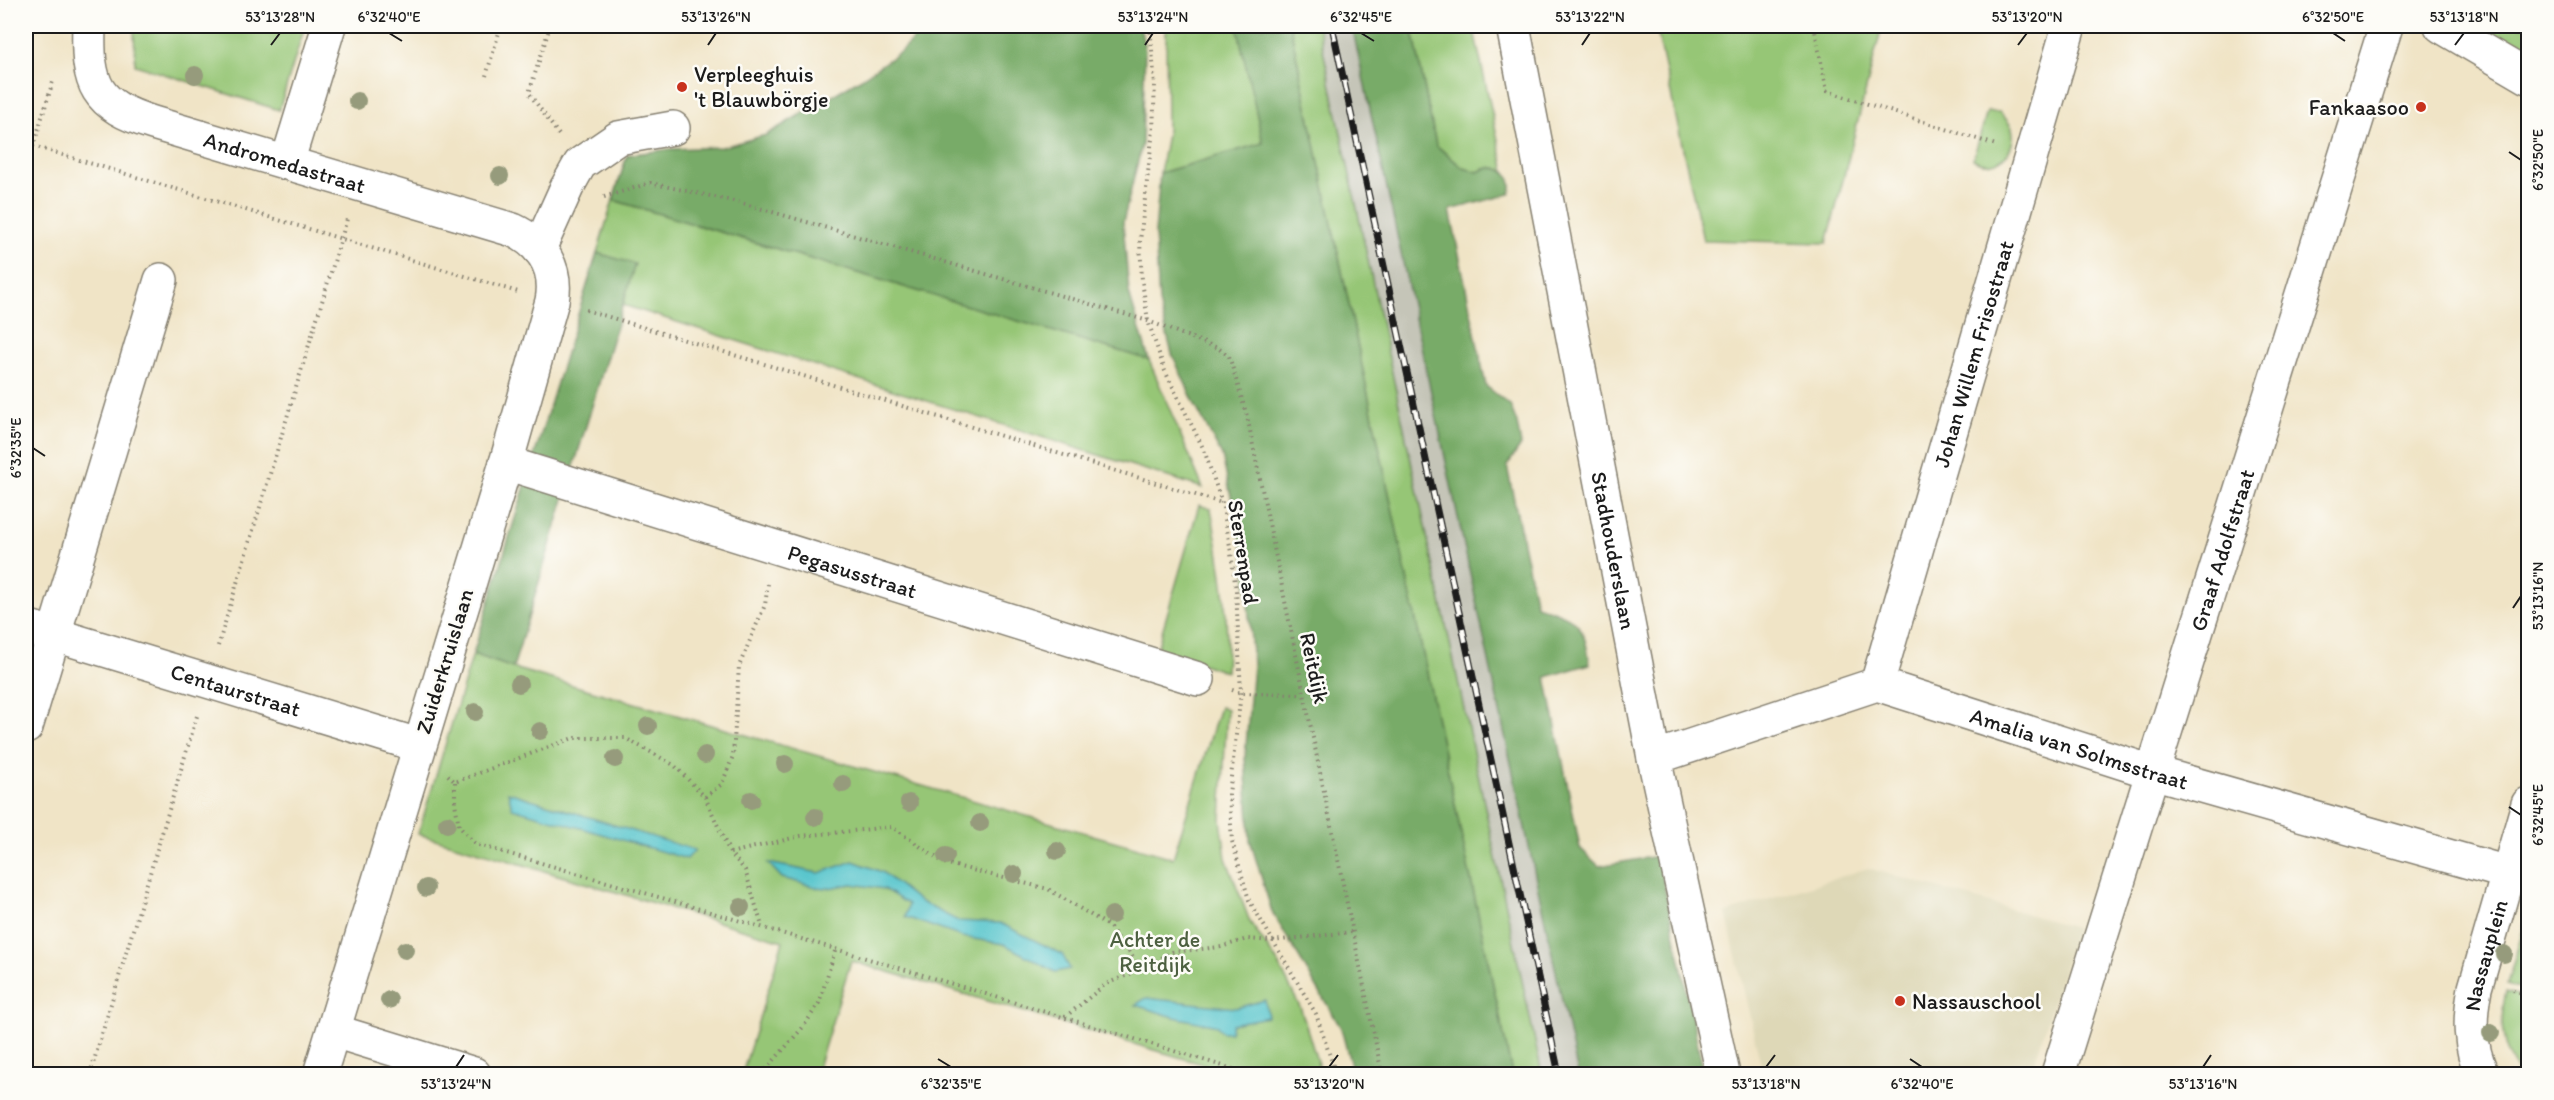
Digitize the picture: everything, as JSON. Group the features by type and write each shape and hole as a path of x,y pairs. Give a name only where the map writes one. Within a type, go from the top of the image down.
{"street":[{"name":"Andromedastraat","path":"89,26 93,80 105,101 126,114 503,227 522,235 539,249"},
{"path":"287,163 331,26"},
{"name":"Stadhouderslaan","path":"1513,26 1654,758 1723,1074"},
{"name":"Johan Willem Frisostraat","path":"1877,684 2069,26"},
{"name":"Graaf Adolfstraat","path":"2058,1074 2386,26"},
{"path":"2441,26 2529,77"},
{"path":"539,249 580,164 618,138 673,128"},
{"name":"Zuiderkruislaan","path":"320,1074 418,745 506,463 537,297 553,276 548,261 539,249"},
{"path":"26,727 39,631 161,280"},
{"name":"Pegasusstraat","path":"506,463 1198,679"},
{"name":"Centaurstraat","path":"39,631 418,745"},
{"path":"1654,758 1877,684"},
{"name":"Amalia van Solmsstraat","path":"1877,684 2152,772 2508,873"},
{"name":"Nassauplein","path":"2482,1074 2476,1062 2471,1038 2470,1012 2529,804"},
{"path":"334,1031 474,1074"}],"path":[{"path":"486,76 501,26"},
{"path":"550,26 529,93 580,164"},
{"name":"Sterrenpad","path":"1150,26 1155,85 1153,130 1140,241 1142,281 1148,321 1165,371 1204,450 1222,503 1236,590 1241,693 1229,794 1232,842 1249,900 1316,1014 1336,1074"},
{"path":"1814,26 1827,91 2031,156"},
{"path":"26,170 53,81"},
{"path":"33,146 1222,503"},
{"name":"Reitdijk","path":"558,208 584,204 650,183 738,202 1148,321 1218,348 1229,356 1247,416 1382,1074"},
{"path":"216,655 341,239"},
{"path":"705,797 722,784 733,756 739,666 765,605 773,548"},
{"path":"1241,693 1303,694"},
{"path":"90,1074 198,712"},
{"path":"455,782 573,738 625,738 674,765 705,797 730,853 745,870 762,926"},
{"path":"418,745 455,782 454,803 459,826 475,844 762,926 836,951 1249,1074"},
{"path":"730,853 801,836 892,827 944,863 1048,888 1109,926 1142,969"},
{"path":"1064,1018 1106,984 1142,969 1172,952 1221,947 1247,939 1272,941 1352,932"},
{"path":"762,1074 804,1026 819,1003 836,951"}],"shaded area":[{"path":"1318,26 1352,26 1578,1074 1542,1074"},
{"name":"Nassauschool","path":"1868,868 2076,928 2031,1074 1763,1074 1726,913"}],"green space":[{"path":"134,26 305,26 279,110 135,65"},
{"path":"927,26 1140,26 1145,50 1142,145 1123,222 1129,293 1149,360 613,200 627,155 671,149 722,147 766,135 860,79 900,52"},
{"path":"1166,26 1239,26 1263,143 1160,173 1167,134"},
{"path":"1237,26 1290,26 1512,1074 1353,1074 1341,1028 1272,912 1250,840 1245,757 1253,665 1244,555 1222,456 1172,354 1159,303 1155,233 1160,173 1263,143"},
{"path":"1290,26 1318,26 1542,1074 1512,1074"},
{"path":"1352,26 1412,26 1436,145 1463,168 1478,172 1491,168 1497,169 1503,171 1510,180 1510,194 1450,210 1486,386 1510,405 1517,423 1521,445 1507,466 1536,605 1570,619 1581,630 1585,638 1590,664 1546,677 1580,848 1599,866 1658,856 1704,1074 1578,1074"},
{"path":"1412,26 1473,26 1505,172 1495,168 1478,172 1463,168 1436,145"},
{"path":"1656,26 1882,26 1827,243 1703,240"},
{"path":"2461,26 2528,26 2528,66"},
{"path":"1987,112 2000,112 2011,126 2013,137 2012,145 2003,158 1989,163 1973,159"},
{"path":"613,200 1149,360 1203,488 623,305 634,264 597,253"},
{"path":"597,253 635,264 513,668 473,654"},
{"path":"1199,505 1211,509 1218,550 1226,610 1226,672 1157,649"},
{"name":"Achter de Reitdijk","path":"473,654 513,668 1173,858 1220,707 1227,709 1221,820 1226,858 1250,922 1278,963 1301,1009 1321,1074 1236,1074 851,961 816,1074 742,1074 783,941 418,834"},
{"path":"2528,913 2528,1074 2519,1074 2508,1054 2502,1024 2506,992 2525,997 2526,990 2507,984"}],"water":[{"path":"508,792 695,850 687,859 512,808"},
{"path":"853,861 882,872 919,901 958,921 1000,923 1062,954 1070,969 1055,972 1004,944 962,937 905,917 908,904 884,889 852,884 823,889 782,878 768,863 819,873"},
{"path":"1146,998 1236,1008 1265,1000 1268,1017 1232,1024 1230,1032 1222,1032 1217,1026 1174,1017 1135,1005"}],"railway":[{"path":"1332,26 1559,1074"}],"place":[{"name":"Verpleeghuis 't Blauwbörgje","path":"682,87"},
{"name":"Fankaasoo","path":"2421,107"},
{"name":"Nassauschool","path":"1900,1001"}]}
